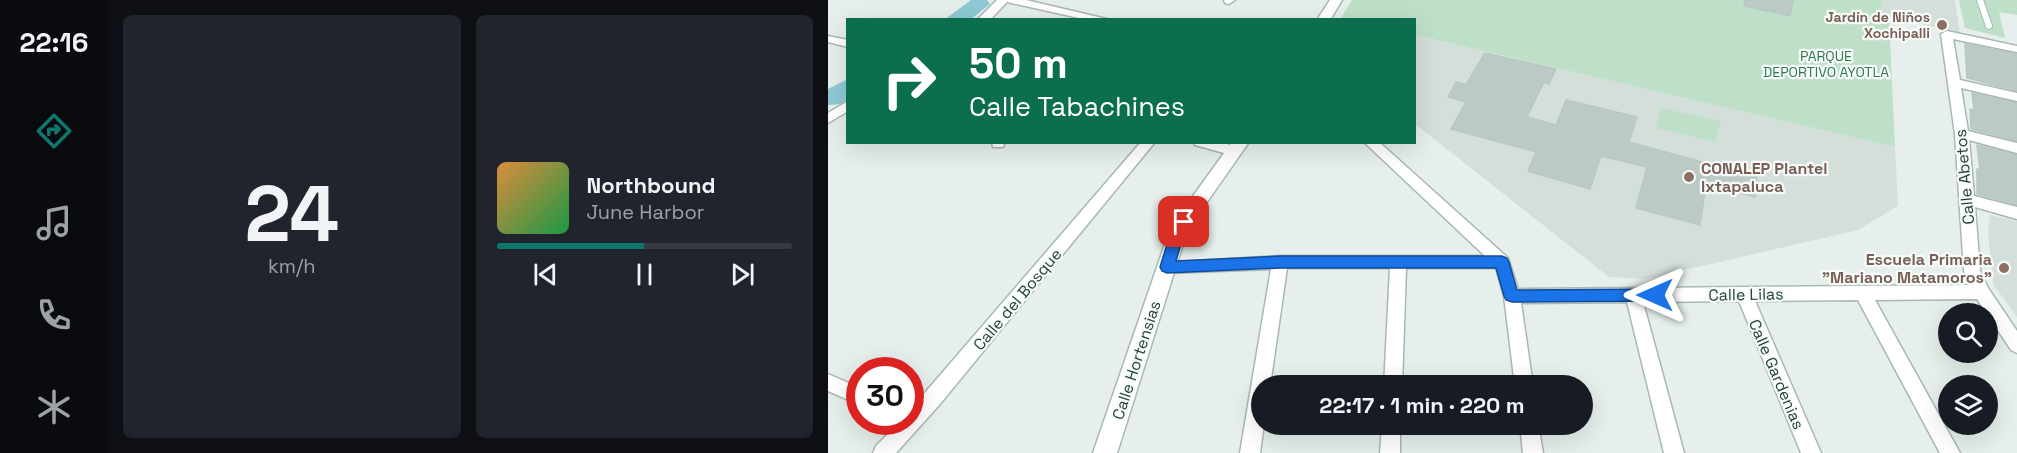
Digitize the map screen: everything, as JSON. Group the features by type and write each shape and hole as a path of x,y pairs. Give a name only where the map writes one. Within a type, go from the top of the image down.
{"street":[{"path":"985,18 1003,0"},
{"path":"1011,0 1096,18"},
{"path":"1324,18 1336,0"},
{"name":"Calle Abetos","path":"2017,49 1947,34 1962,134 1972,271 1981,292 2017,345"},
{"path":"828,39 846,44"},
{"path":"1954,82 2017,97"},
{"path":"1962,134 2017,148"},
{"name":"Calle del Bosque","path":"924,406 1147,144"},
{"path":"1215,144 1238,147"},
{"path":"1372,144 1502,262 1512,296 1523,375"},
{"name":"Calle Hortensias","path":"1106,453 1175,241 1184,222 1238,147"},
{"path":"1966,199 2017,213"},
{"path":"1167,267 1280,262 1502,262"},
{"path":"1250,453 1280,262"},
{"path":"1393,375 1398,262"},
{"name":"Calle Lilas","path":"1512,296 1981,292"},
{"path":"1863,293 1950,453"},
{"name":"Calle Gardenias","path":"1744,294 1811,453"},
{"path":"1633,295 1674,453"},
{"path":"828,382 846,390"},
{"name":"Calle del Bosque","path":"884,453 899,435"},
{"path":"1390,453 1391,435"},
{"path":"1531,435 1533,453"}],"lane":[{"path":"1980,0 1989,26"}],"shaded area":[{"name":"Jardín de Niños Xochipalli","path":"1882,0 1955,0 1960,34 1881,13"},
{"name":"CONALEP Plantel Ixtapaluca","path":"1416,35 1895,147 1898,206 1858,230 1646,279 1609,277 1416,125"},
{"name":"Escuela Primaria \"Mariano Matamoros\"","path":"1990,215 2017,221 2017,317 1993,284 1988,233"}],"green space":[{"name":"PARQUE DEPORTIVO AYOTLA","path":"1352,0 1882,0 1881,13 1889,17 1895,147 1416,35 1416,18 1341,18"},
{"path":"1959,0 2017,0 2017,15 1999,12 2005,38 1965,28"},
{"path":"1661,108 1721,121 1715,142 1656,128"}],"building":[{"path":"1745,0 1793,0 1790,16 1744,6"},
{"path":"1965,44 2017,54 2017,91 1967,78"},
{"path":"1485,53 1556,69 1549,84 1544,82 1527,117 1556,125 1566,100 1637,117 1629,142 1757,177 1755,197 1706,184 1700,225 1636,208 1647,167 1601,156 1590,189 1528,171 1536,152 1451,129 1466,102 1448,97 1456,82 1466,85"},
{"path":"1972,93 2017,103 2017,141 1971,129 1970,109 1974,110"},
{"path":"1977,145 2017,155 2017,205 1977,194 1977,169 1980,170"}],"waterway":[{"path":"958,18 979,4"},
{"path":"831,98 846,88"}],"place":[{"name":"Jardín de Niños Xochipalli","path":"1942,25"},
{"name":"CONALEP Plantel Ixtapaluca","path":"1689,177"},
{"name":"Escuela Primaria \"Mariano Matamoros\"","path":"2004,268"}],"route":[{"path":"1184,222 1167,267 1280,262 1502,262 1512,296 1655,295"}]}
